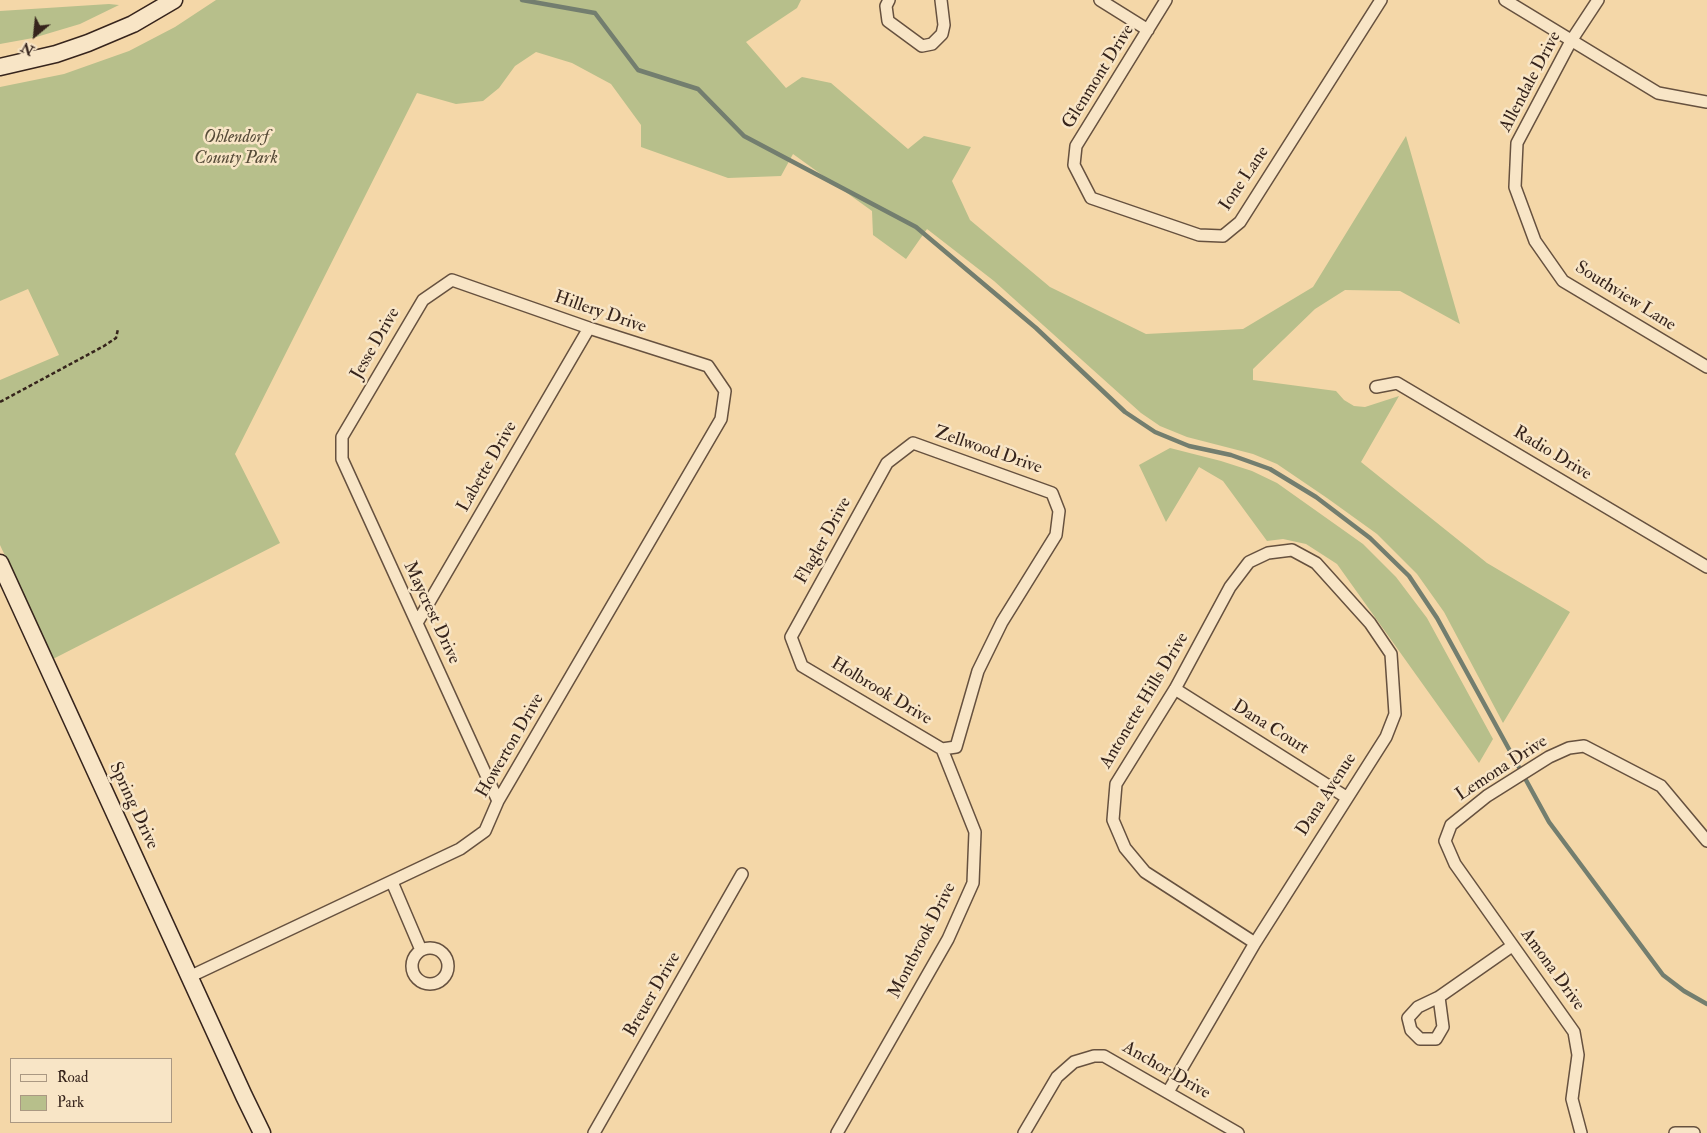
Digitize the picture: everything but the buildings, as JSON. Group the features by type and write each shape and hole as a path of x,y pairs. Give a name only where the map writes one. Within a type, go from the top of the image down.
{"street":[{"path":"0,67 56,54 114,32 174,0"},
{"path":"889,0 886,6 888,21 922,46 932,44 942,34 944,25 941,0"},
{"path":"1100,0 1148,30"},
{"name":"Glenmont Drive","path":"1076,146 1166,0"},
{"name":"Ione Lane","path":"1076,146 1074,165 1091,198 1199,235 1223,236 1240,222 1381,0"},
{"path":"1505,0 1571,42 1658,93 1707,102"},
{"name":"Allendale Drive","path":"1515,187 1517,143 1571,42 1598,0"},
{"name":"Southview Lane","path":"1515,187 1535,241 1562,281 1707,367"},
{"name":"Hillery Drive","path":"452,280 589,328 708,366 725,391"},
{"name":"Jesse Drive","path":"342,437 423,300 452,280"},
{"name":"Labette Drive","path":"417,623 589,328"},
{"name":"Radio Drive","path":"1376,387 1398,383 1707,566"},
{"name":"Howerton Drive","path":"189,977 460,849 485,831 498,801 721,419 725,391"},
{"name":"Maycrest Drive","path":"342,437 342,459 498,801"},
{"name":"Zellwood Drive","path":"913,443 1052,492 1059,512 1056,535 1002,622 978,671 956,747 942,749"},
{"name":"Flagler Drive","path":"802,666 791,637 887,463 913,443"},
{"name":"Dana Avenue","path":"1168,1092 1254,943 1386,737 1395,714 1391,654 1370,623 1316,562 1292,550 1268,553"},
{"name":"Antonette Hills Drive","path":"1254,943 1146,872 1125,848 1113,820 1116,784 1176,689 1230,587 1248,562 1268,553"},
{"name":"Spring Drive","path":"0,563 262,1133"},
{"name":"Holbrook Drive","path":"802,666 942,749"},
{"name":"Dana Court","path":"1176,689 1346,797"},
{"name":"Lemona Drive","path":"1445,841 1451,825 1487,796 1549,757 1569,748 1584,746 1661,786 1707,841"},
{"name":"Montbrook Drive","path":"837,1133 948,939 973,883 975,832 942,749"},
{"name":"Amona Drive","path":"1445,841 1455,864 1574,1032 1578,1055 1572,1099 1581,1133"},
{"name":"Breuer Drive","path":"594,1133 742,874"},
{"path":"392,882 421,950"},
{"path":"1439,997 1512,946"},
{"name":"Anchor Drive","path":"1024,1133 1057,1078 1074,1062 1094,1056 1104,1056 1238,1133"},
{"path":"1675,1133 1694,1133"}],"path":[{"path":"0,402 104,346 116,338 118,330"}],"green space":[{"name":"Ohlendorf County Park","path":"216,0 801,0 797,8 746,42 786,88 802,77 831,83 908,149 924,136 971,147 952,181 970,220 1050,287 1146,334 1243,329 1313,287 1406,136 1460,324 1400,291 1345,290 1315,309 1253,369 1253,380 1336,391 1344,400 1354,406 1365,407 1399,396 1361,462 1487,563 1570,612 1503,723 1444,612 1417,574 1377,534 1327,498 1277,464 1253,454 1187,437 1160,426 1141,413 994,281 927,229 906,259 873,235 872,211 793,154 781,176 728,178 641,147 641,125 611,84 572,63 536,52 515,66 499,88 483,101 456,104 417,93 235,454 280,543 53,659 0,545 0,380 59,355 28,289 0,301 0,87 64,74 129,51 175,27"},
{"path":"109,4 119,5 80,24 33,38 0,44 0,11"},
{"path":"1170,448 1252,471 1277,483 1363,544 1396,577 1427,618 1493,739 1479,763 1337,564 1306,544 1283,539 1267,541 1223,481 1199,467 1166,522 1139,465"}],"waterway":[{"path":"522,0 595,13 638,70 698,89 744,136 916,227 1036,328 1125,412 1155,432 1189,446 1231,455 1270,469 1316,497 1370,538 1409,576 1437,618 1549,822 1663,975 1684,991 1707,1004"}]}
